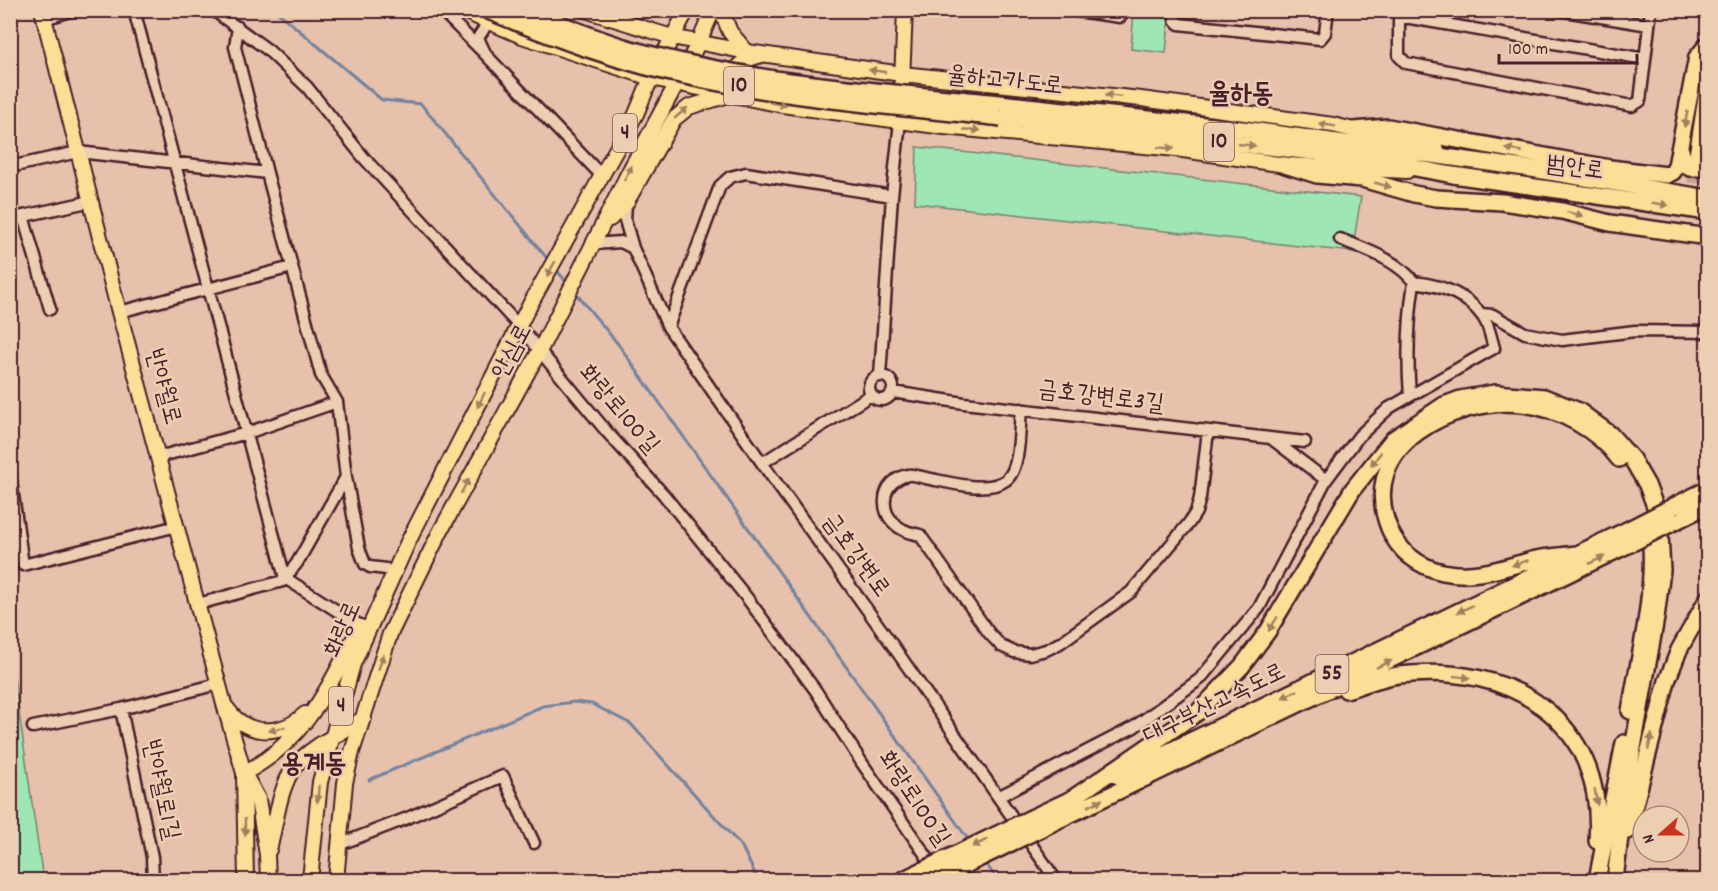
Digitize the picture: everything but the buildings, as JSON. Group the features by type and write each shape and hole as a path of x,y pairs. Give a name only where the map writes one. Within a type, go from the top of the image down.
{"highway":[{"name":"율하고가도로","path":"527,10 633,50 750,76 1350,156 1436,172"},
{"name":"율하고가도로","path":"488,17 602,55 693,78 830,100 1000,110 1251,130 1486,162"},
{"path":"1354,130 1388,127 1610,168 1667,175 1673,172 1676,166 1697,57 1707,45"},
{"path":"1680,147 1684,161 1690,168 1702,162 1707,85"},
{"name":"범안로","path":"1486,162 1707,198"},
{"path":"1285,165 1317,175 1362,179 1425,196 1502,202 1562,211 1610,223 1707,237"},
{"name":"범안로","path":"1436,172 1707,212"},
{"path":"1690,235 1692,217"},
{"path":"1073,798 1198,712 1242,666 1268,631 1353,489 1393,439 1444,405 1460,399 1495,393 1544,397 1579,411 1610,434 1632,459 1647,485 1659,517 1662,570 1655,628 1625,793 1615,880"},
{"path":"1577,554 1534,559 1477,574 1444,573 1420,564 1399,545 1387,522 1383,492 1385,475 1403,444 1441,418 1479,406 1524,405 1547,410 1569,419 1590,432 1617,455 1636,483 1649,524 1651,573 1629,718 1596,880"},
{"name":"대구부산고속도로","path":"902,880 1037,823 1401,656 1675,513 1707,489"},
{"name":"대구부산고속도로","path":"1675,513 1707,505"},
{"name":"대구부산고속도로","path":"935,880 1037,823 1073,798 1577,554 1632,535"},
{"path":"1615,880 1667,681 1679,650 1707,598"},
{"path":"1226,738 1345,690 1398,675 1466,676 1508,686 1544,707 1563,725 1590,771 1598,811 1596,880"}],"main road":[{"path":"461,10 488,17 522,36 651,78 782,105 956,129 1176,149 1285,165 1436,172"},
{"path":"585,10 672,37 696,48 767,54 902,74 1140,99 1333,125 1486,162"},
{"name":"안심로","path":"408,542 527,310 636,114 651,78 687,10"},
{"name":"안심로","path":"364,718 390,634 402,608 440,532 540,350 630,170 696,48 713,10"},
{"path":"721,10 729,32 747,52"},
{"path":"900,121 905,10"},
{"name":"반야월로","path":"43,15 119,312 218,684 244,773"},
{"path":"591,58 608,51 611,47 612,20"},
{"path":"729,95 730,76 739,64 746,59 767,54"},
{"path":"600,229 626,203 674,118 689,107 729,95"},
{"path":"244,773 281,750 310,718 361,626 386,569 408,542"},
{"name":"화랑로","path":"310,880 320,782 353,664 408,542"},
{"path":"224,705 248,727 267,731 282,729 296,723 323,695"},
{"path":"267,855 284,787 295,765 364,718"},
{"path":"336,880 345,783 352,752 364,718"},
{"path":"244,773 258,799 267,855 268,880"},
{"path":"244,773 246,880"}],"street":[{"path":"43,15 74,10"},
{"path":"134,10 285,578 361,626"},
{"name":"화랑로100길","path":"213,10 275,56 307,87 364,158 519,326 607,432 664,495 747,598 816,690 862,763 943,880"},
{"path":"441,10 602,176"},
{"path":"1069,10 1120,17 1125,10"},
{"path":"1176,10 1175,20 1179,24 1320,39 1325,33 1328,10"},
{"path":"1559,10 1649,25"},
{"path":"1645,59 1399,13 1399,56 1406,63 1632,106 1640,100 1651,10"},
{"path":"486,55 478,38 488,17"},
{"path":"238,27 235,47 292,267 321,375 337,402 346,477 359,548 365,564 386,569"},
{"path":"880,376 892,196 900,121"},
{"path":"10,167 78,152 267,172"},
{"path":"668,327 720,186 730,177 746,173 892,196"},
{"path":"10,219 92,201"},
{"name":"금호강변로","path":"626,203 625,220 633,248 668,327 1056,880"},
{"path":"23,216 50,309"},
{"path":"999,797 1134,727 1200,679 1259,608 1326,480 1359,436 1389,408 1494,348 1484,318 1459,295 1433,284 1414,282 1390,261 1340,239"},
{"path":"594,244 621,242 633,248"},
{"path":"119,312 292,267"},
{"path":"1410,396 1407,359 1414,282"},
{"path":"1481,314 1493,315 1526,333 1562,340 1635,331 1707,332"},
{"path":"871,395 881,401 888,399 893,392 891,381 880,376"},
{"path":"871,395 870,383 880,376"},
{"name":"금호강변로3길","path":"893,392 1305,442"},
{"path":"762,463 871,395"},
{"path":"158,457 247,433 337,402"},
{"path":"1021,409 1016,463 1013,473 1006,480 993,486 968,485 909,475 889,486 885,496 885,507 889,517 896,525 920,535 989,633 1001,646 1014,652 1030,654 1060,643 1131,592 1189,523 1196,512 1200,498 1208,431"},
{"path":"1272,439 1326,480"},
{"path":"10,474 23,565 177,526"},
{"path":"198,604 283,581 297,563 346,477"},
{"path":"33,727 121,710 218,684"},
{"name":"반야월로1길","path":"121,710 152,857 153,880"},
{"path":"338,845 405,819 503,776 534,843"}],"green space":[{"path":"1134,11 1170,11 1166,53 1131,49"},
{"path":"917,147 1361,197 1352,252 915,203"},
{"path":"10,649 43,880 15,880 10,848"}],"waterway":[{"path":"275,10 382,100 421,104 550,262"},
{"path":"554,267 569,285"},
{"path":"573,290 618,344 970,842"},
{"path":"369,780 543,706 574,702 592,704 631,724 742,847 758,880"},
{"path":"985,862 997,880"}],"tunnel":[{"path":"1693,206 1697,156"}],"district":[{"name":"율하동","path":"1241,95"},
{"name":"용계동","path":"314,765"}]}
